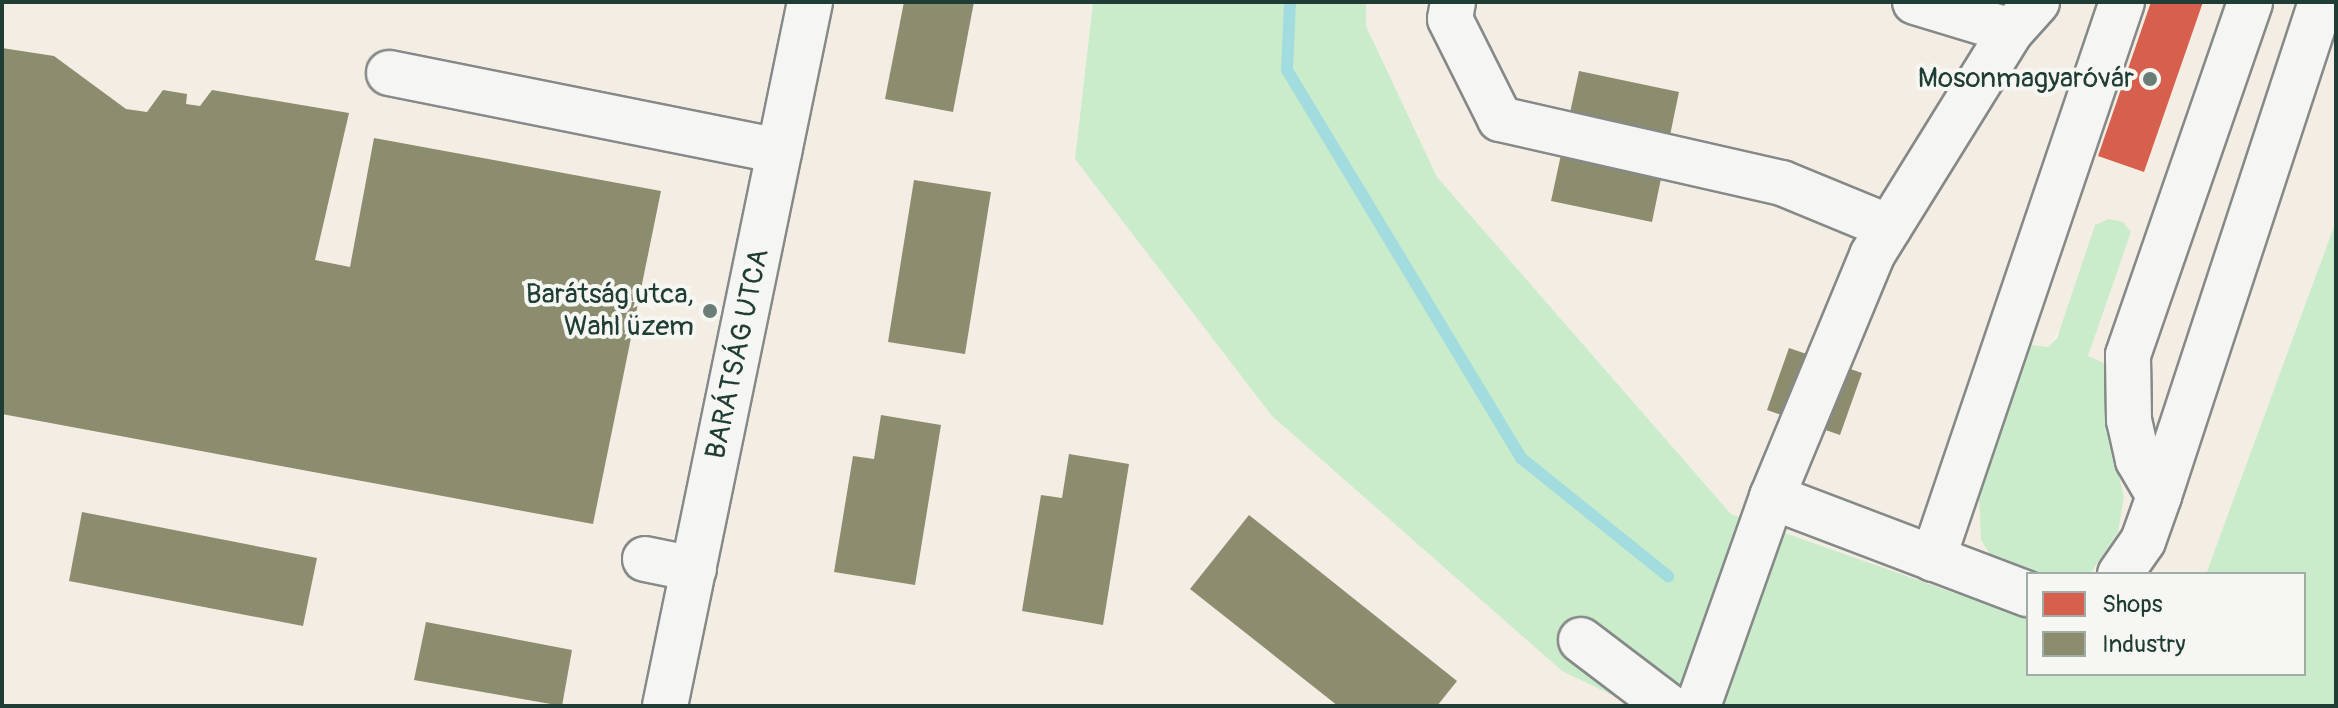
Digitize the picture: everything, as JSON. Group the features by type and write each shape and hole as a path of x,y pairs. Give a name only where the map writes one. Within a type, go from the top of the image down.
{"street":[{"name":"BARÁTSÁG UTCA","path":"665,706 810,2"},
{"path":"1453,2 1450,19 1500,119 1782,183 1889,227"},
{"path":"1698,706 1772,497 1872,255 2024,16 1915,2"},
{"path":"1933,559 2122,2"},
{"path":"2159,496 2138,460 2129,420 2128,355 2250,2"},
{"path":"2121,572 2143,541 2159,496 2321,2"},
{"path":"389,73 779,151"},
{"path":"1772,497 2026,593"},
{"path":"645,559 694,569"},
{"path":"1581,640 1668,706"}],"shaded area":[{"path":"2,2 1093,2 1075,159 1635,706 2,706"},
{"path":"1366,2 2336,2 2336,221 2207,572 2091,572 2118,532 2124,497 2106,420 2106,375 2087,356 2131,232 2048,347 2031,572 2026,572 2026,618 1731,514 1437,177 1366,26"}],"green space":[{"path":"1093,2 1366,2 1366,26 1437,177 1731,514 2026,618 2026,676 2306,676 2306,572 2207,572 2336,221 2336,706 1635,706 1562,671 1272,416 1075,159"},
{"path":"2109,219 2123,222 2131,232 2088,356 2106,364 2106,420 2124,497 2118,532 2091,572 2002,574 1981,540 1979,495 2031,345 2048,347 2057,338 2095,225"}],"building: Shops":[{"name":"Mosonmagyaróvár","path":"2151,2 2203,2 2144,172 2098,156"}],"building: Industry":[{"path":"904,2 974,2 953,112 885,99"},
{"path":"2,48 54,56 126,109 147,112 163,90 187,94 186,104 200,106 212,90 349,113 315,260 350,267 374,138 661,191 593,524 2,414"},
{"path":"1579,71 1679,92 1652,222 1551,201"},
{"path":"914,180 991,192 965,354 888,342"},
{"path":"1789,348 1862,373 1840,435 1767,410"},
{"path":"881,415 941,425 915,585 834,572 853,456 874,459"},
{"path":"1069,454 1129,464 1103,625 1022,611 1041,495 1062,498"},
{"path":"82,512 317,558 303,626 69,581"},
{"path":"1249,515 1457,681 1437,706 1338,706 1190,589"},
{"path":"426,622 572,650 562,706 414,680"}],"waterway":[{"path":"1290,2 1287,70 1521,458 1668,576"}],"place":[{"name":"Mosonmagyaróvár","path":"2150,79"},
{"name":"Barátság utca, Wahl üzem","path":"710,311"}]}
